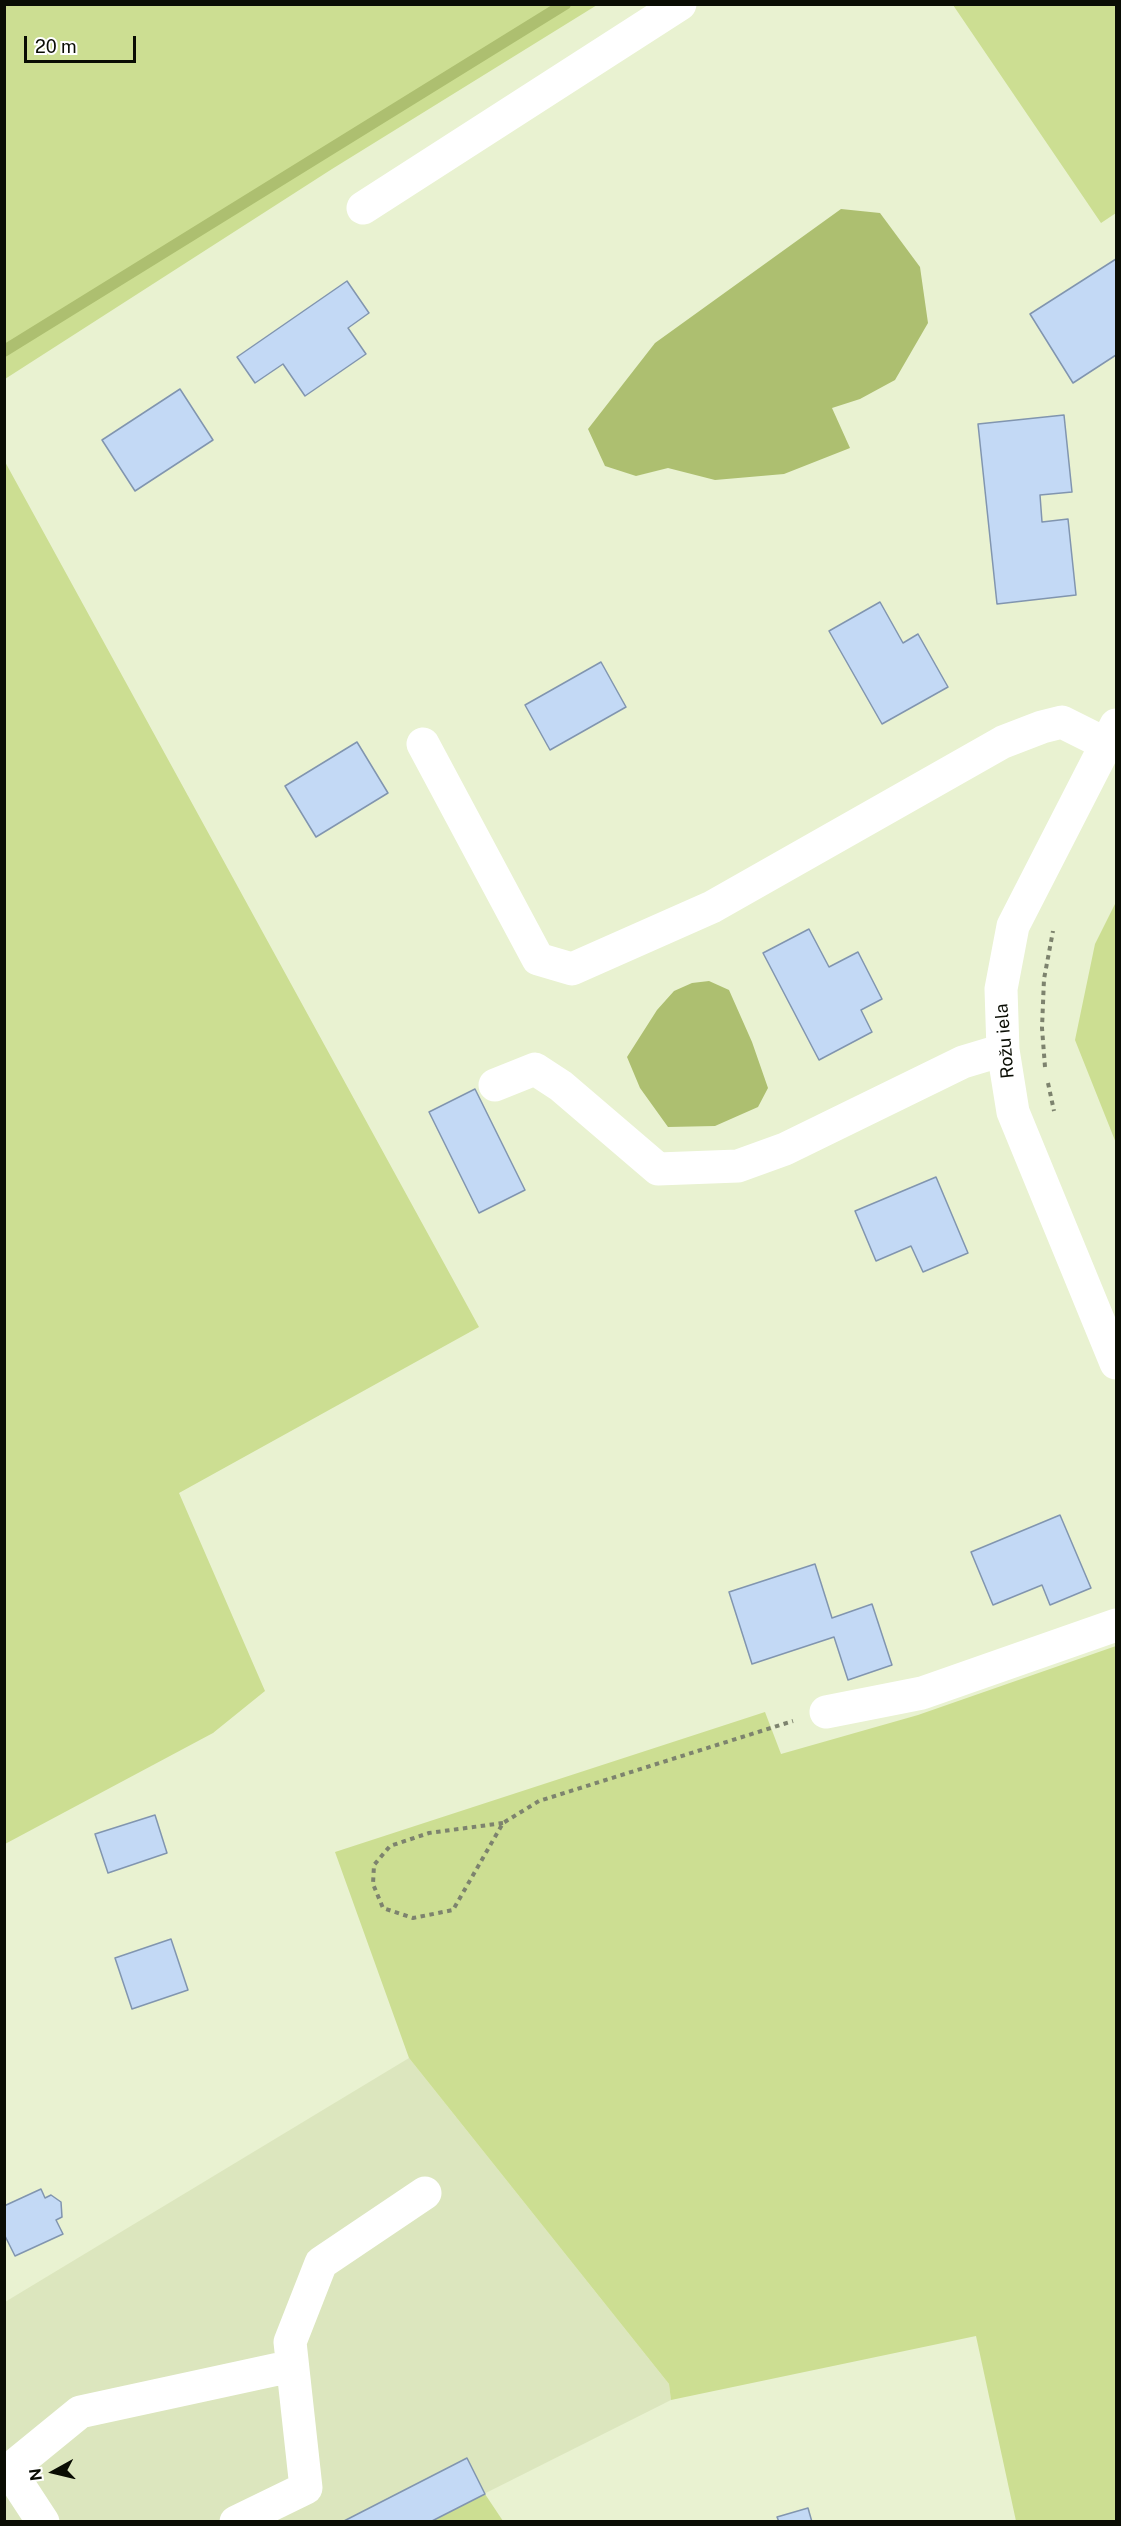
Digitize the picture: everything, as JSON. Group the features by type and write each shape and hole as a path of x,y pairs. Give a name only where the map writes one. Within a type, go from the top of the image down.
{"street":[{"path":"363,208 681,4"},
{"path":"423,744 538,959 572,969 712,907 1003,742 1062,722 1111,733"},
{"name":"Rožu iela","path":"1111,733 1013,926 1001,989 1003,1050 1013,1112 1116,1363"},
{"path":"495,1085 535,1069 561,1086 658,1169 738,1166 785,1149 963,1062 1003,1050"},
{"path":"826,1712 922,1693 1116,1625"},
{"path":"236,2522 306,2488 290,2342 321,2263 425,2193"},
{"path":"43,2522 7,2470 80,2412 292,2366"}],"path":[{"path":"1055,1115 1046,1075 1042,1028 1044,979 1057,921"},
{"path":"503,1823 453,1910 413,1918 383,1908 373,1884 374,1865 390,1846 429,1833 503,1823 539,1801 826,1712"}],"shaded area":[{"path":"5,4 597,5 332,169 5,379"},
{"path":"953,5 1116,5 1116,213 1101,223"},
{"path":"841,209 880,213 920,267 928,323 895,380 860,399 832,408 850,448 784,474 715,480 668,468 636,476 605,466 588,429 655,343"},
{"path":"4,460 479,1327 179,1493 265,1691 213,1733 5,1844"},
{"path":"1116,902 1116,1143 1075,1040 1095,944"},
{"path":"709,981 729,990 752,1042 768,1088 758,1107 715,1126 668,1127 640,1088 627,1057 657,1010 674,991 692,983"},
{"path":"1116,1646 1116,2521 1016,2521 976,2336 671,2400 669,2384 409,2058 335,1852 765,1712 781,1754 918,1715"},
{"path":"409,2058 669,2384 671,2400 430,2521 5,2522 5,2302"},
{"path":"485,2494 503,2521 430,2522"}],"building":[{"path":"1116,259 1116,355 1073,383 1030,314"},
{"path":"347,281 369,313 348,328 366,354 305,396 283,364 255,383 237,357"},
{"path":"180,389 213,440 135,491 102,440"},
{"path":"1064,415 1072,492 1040,495 1042,522 1068,519 1076,595 997,604 978,424"},
{"path":"880,602 903,643 918,634 948,687 882,724 829,631"},
{"path":"601,662 626,707 550,750 525,705"},
{"path":"357,742 388,793 316,837 285,786"},
{"path":"809,929 829,967 858,952 882,999 861,1010 872,1032 819,1060 763,953"},
{"path":"475,1089 525,1190 479,1213 429,1112"},
{"path":"936,1177 968,1253 923,1272 911,1246 876,1261 855,1211"},
{"path":"1060,1515 1091,1588 1050,1605 1042,1585 993,1605 971,1552"},
{"path":"815,1564 832,1618 872,1604 892,1665 848,1680 834,1637 752,1664 729,1592"},
{"path":"155,1815 167,1853 108,1873 95,1834"},
{"path":"171,1939 188,1990 132,2009 115,1958"},
{"path":"41,2189 45,2198 51,2195 61,2202 62,2217 56,2220 63,2234 15,2256 4,2234 4,2206"},
{"path":"467,2458 485,2494 430,2522 342,2522"},
{"path":"808,2508 812,2522 779,2522 777,2517"}],"waterway":[{"path":"4,351 565,4"}]}
